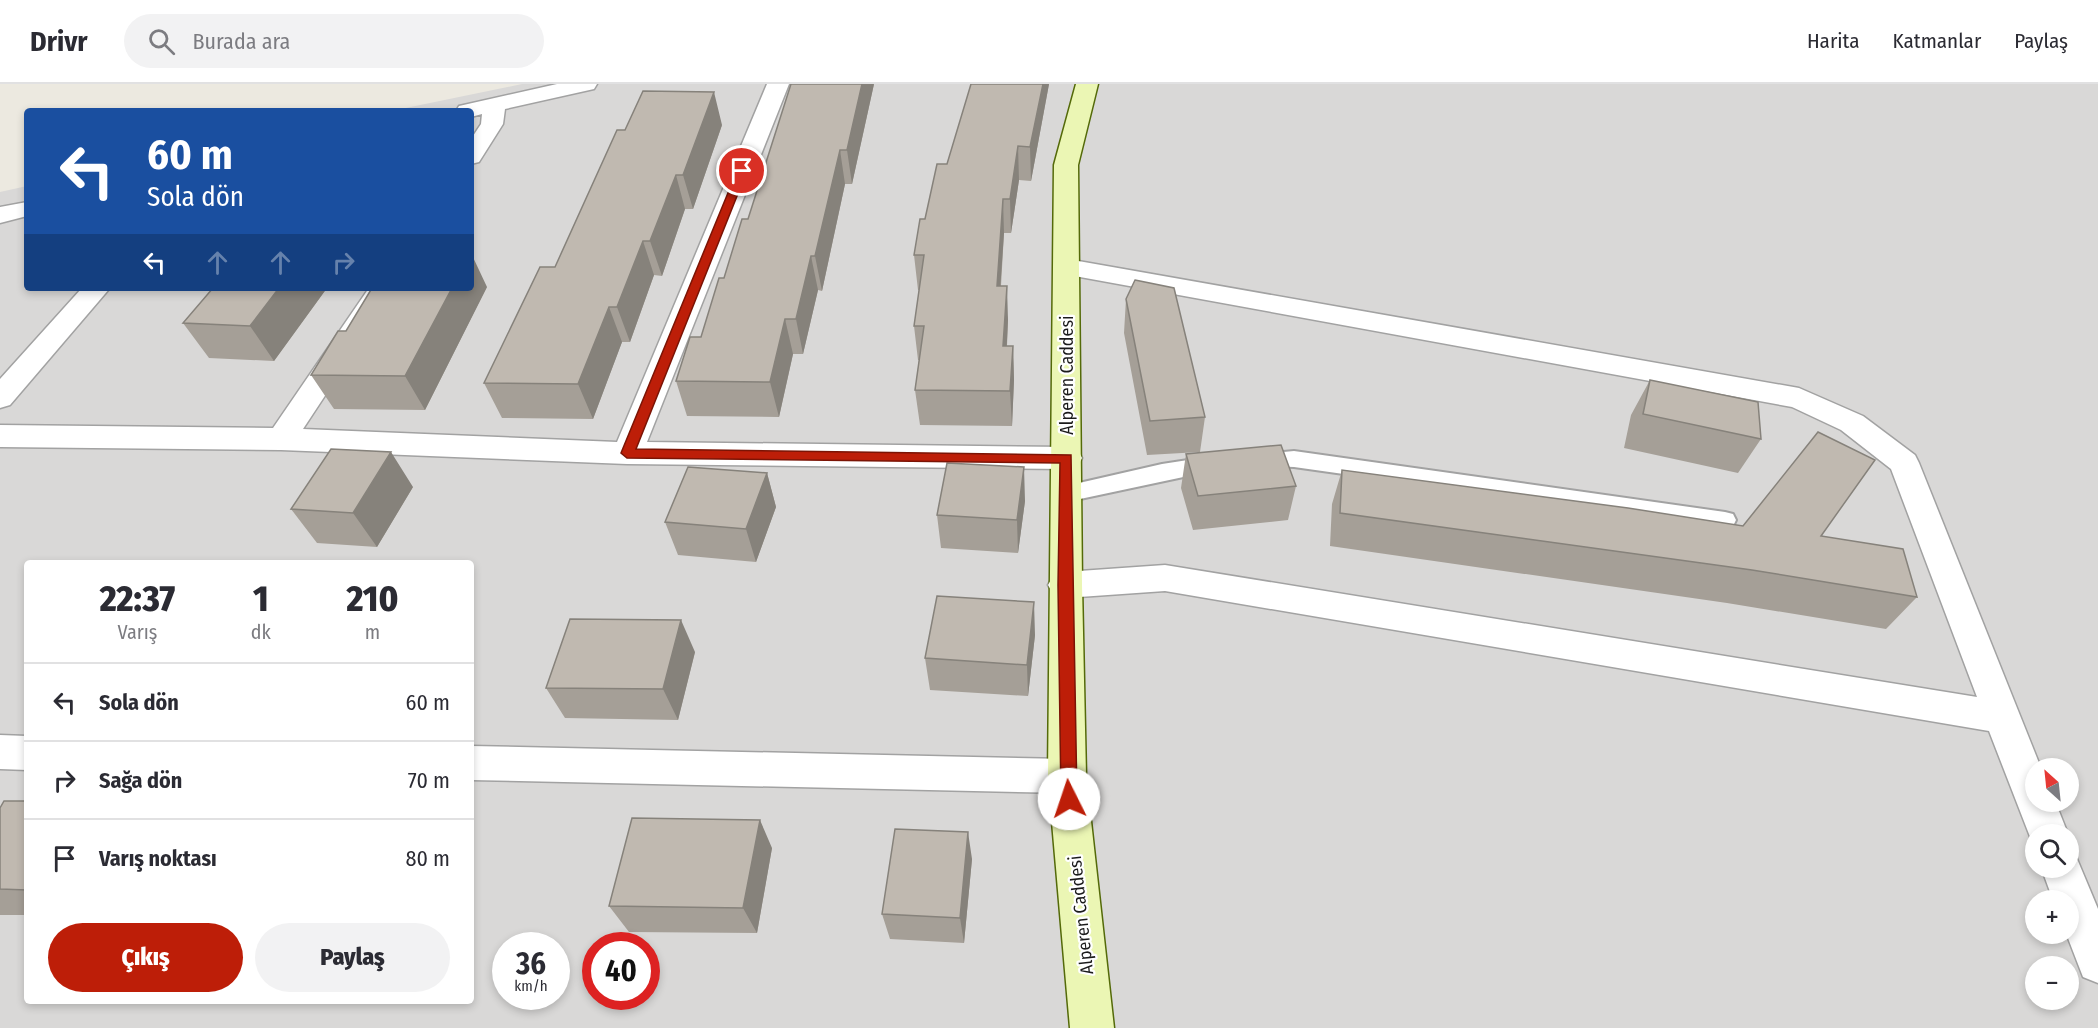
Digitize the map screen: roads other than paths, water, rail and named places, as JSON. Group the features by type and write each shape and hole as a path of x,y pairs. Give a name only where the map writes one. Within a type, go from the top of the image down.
{"street":[{"path":"474,109 586,84"},
{"path":"627,453 778,84"},
{"name":"Alperen Caddesi","path":"1087,84 1066,165 1065,585 1067,776 1092,1028"},
{"path":"474,152 492,124 494,105"},
{"path":"0,215 24,210"},
{"path":"1066,267 1800,398 1826,409 1871,435 1904,463 2044,824"},
{"path":"0,398 94,291"},
{"path":"281,439 381,291"},
{"path":"0,436 281,439 627,453 1066,458"},
{"path":"1065,585 1165,578 2002,717"},
{"path":"0,752 24,753"},
{"path":"474,763 1067,776"},
{"path":"2065,878 2098,962"}],"lane":[{"path":"1066,494 1162,472 1251,460 1294,459 1725,520"}]}
